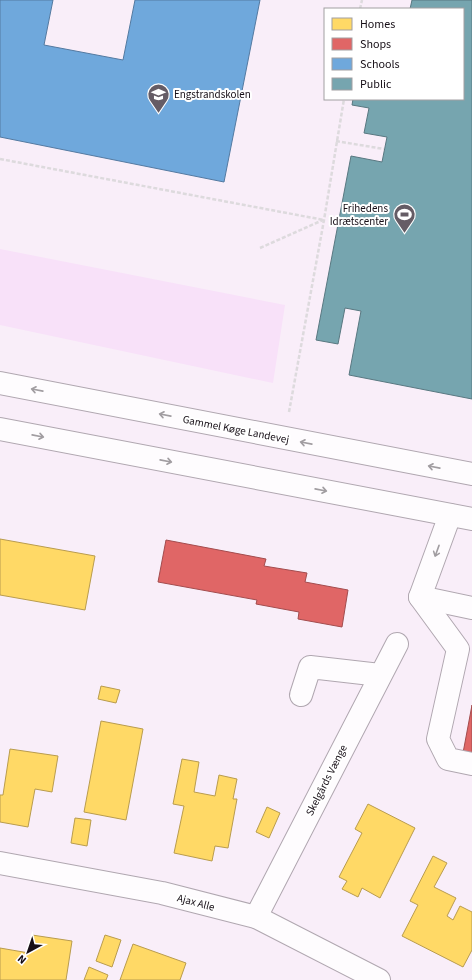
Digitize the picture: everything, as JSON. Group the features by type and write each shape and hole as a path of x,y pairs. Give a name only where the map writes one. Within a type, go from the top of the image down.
{"main road":[{"name":"Gammel Køge Landevej","path":"0,383 472,474"},
{"path":"0,429 472,519"},
{"path":"420,597 450,515"},
{"path":"420,597 472,608"},
{"path":"420,597 458,649 438,739 448,759 472,764"},
{"name":"Skelgårds Vænge","path":"256,917 397,644"},
{"path":"301,695 310,667 380,675"},
{"name":"Ajax Alle","path":"0,863 162,893 256,917 379,980"}],"path":[{"path":"284,438 324,220 344,100"},
{"path":"336,140 384,149"},
{"path":"0,158 324,220"},
{"path":"260,248 324,220"}],"shaded area":[{"path":"0,249 285,305 273,383 0,325"}],"building: Homes":[{"path":"0,539 95,556 85,610 0,595"},
{"path":"101,686 120,690 116,703 98,699"},
{"path":"101,721 143,729 126,820 84,812"},
{"path":"10,749 58,756 52,792 35,789 28,827 0,822 0,795 3,795"},
{"path":"182,759 199,762 194,792 215,796 219,775 237,779 233,799 237,799 228,848 215,846 212,861 174,853 184,806 173,804"},
{"path":"368,804 415,828 380,898 362,888 358,897 342,889 347,881 339,877 362,833 355,829"},
{"path":"267,807 280,813 269,838 256,832"},
{"path":"75,818 91,820 87,846 71,843"},
{"path":"433,856 447,863 434,887 456,898 447,916 453,920 460,906 472,912 472,950 463,967 402,936 418,905 410,901"},
{"path":"32,935 72,941 66,980 0,980 0,948 29,953"},
{"path":"105,935 121,940 112,967 96,961"},
{"path":"133,944 186,963 180,980 120,980"},
{"path":"89,967 108,975 106,980 84,980"}],"building: Shops":[{"path":"166,540 266,559 264,566 307,573 305,582 348,590 342,627 298,619 299,612 256,604 257,600 158,582"},
{"path":"472,705 472,755 463,753"}],"building: Schools":[{"name":"Engstrandskolen","path":"0,0 53,0 44,45 123,60 135,0 260,0 224,182 0,137"}],"building: Public":[{"name":"Frihedens Idrætscenter","path":"412,0 472,0 472,399 349,375 361,311 345,308 338,344 316,340 351,156 382,162 387,137 364,133 369,108 352,105 353,100 464,100 464,8 410,8"}],"place":[{"name":"Engstrandskolen","path":"159,114"},
{"name":"Frihedens Idrætscenter","path":"404,234"}]}
